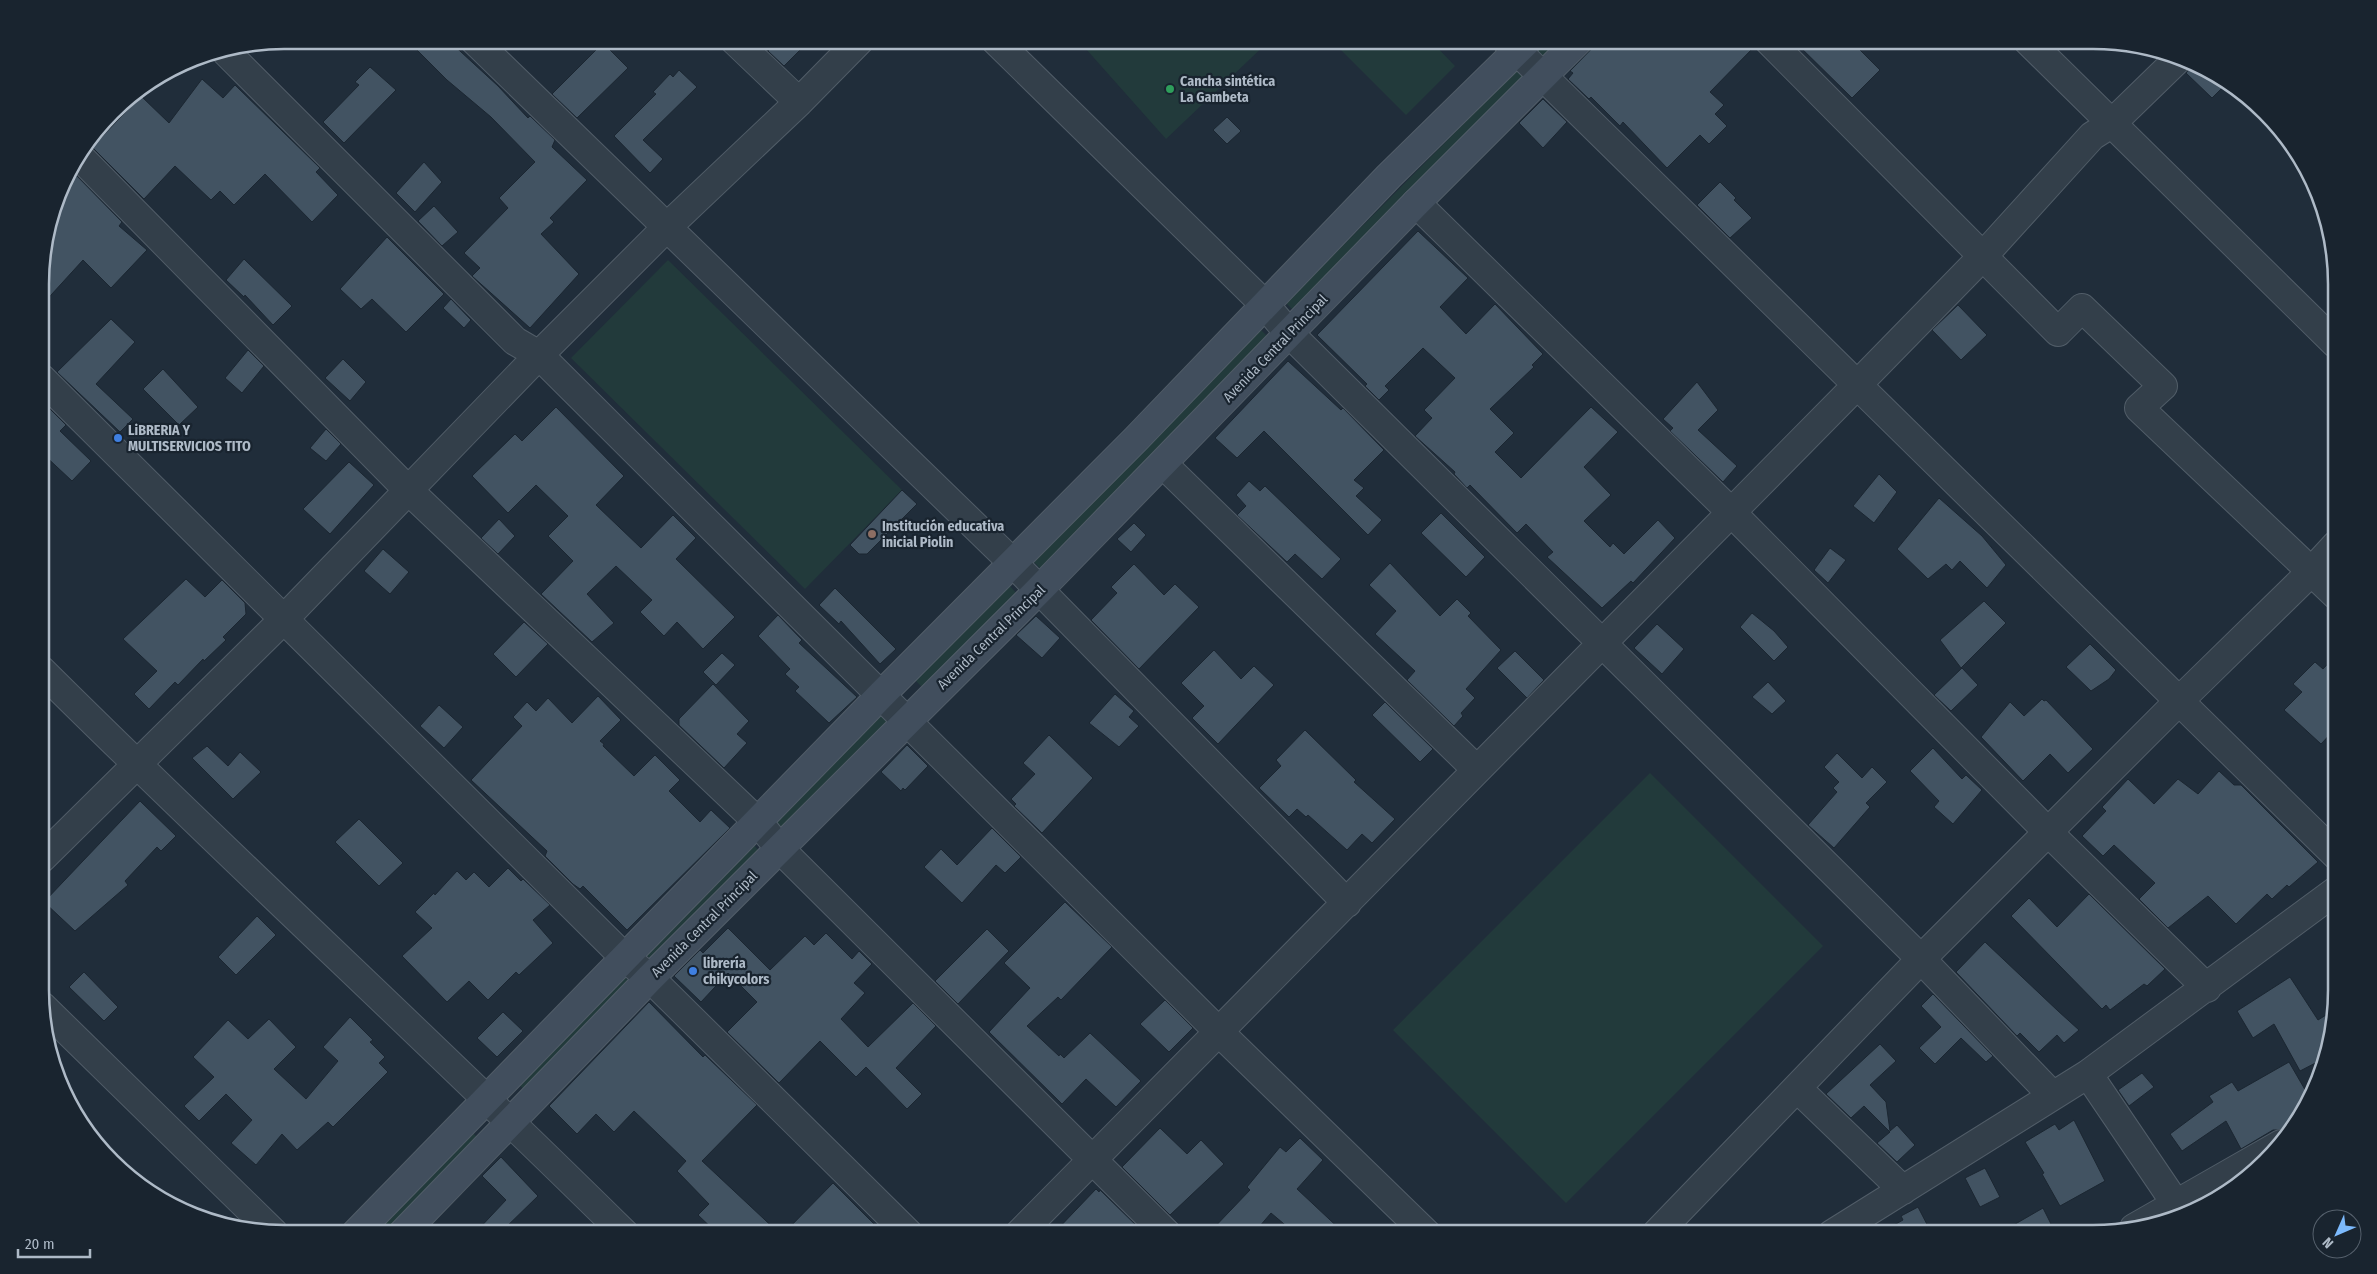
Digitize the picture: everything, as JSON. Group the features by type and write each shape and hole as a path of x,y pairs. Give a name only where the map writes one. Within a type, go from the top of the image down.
{"street":[{"path":"483,49 1013,564 1347,902"},
{"path":"743,49 799,102"},
{"path":"49,851 283,620 407,488 666,228 799,102 851,49"},
{"path":"1004,49 1265,305 1289,333 1921,959 2052,1095"},
{"path":"364,1225 882,694 1013,564 1512,49"},
{"path":"1521,49 1543,76 2328,847"},
{"name":"Avenida Central Principal","path":"411,1225 650,978 1039,590 1416,203 1570,49"},
{"path":"1777,49 1984,255 2058,332 2082,308 2163,386 2139,408 2328,587"},
{"path":"2035,49 2328,336"},
{"path":"229,55 515,341 539,355 1220,1032 1418,1225"},
{"path":"1028,1225 1858,384 1984,255 2092,136 2111,124 2174,63"},
{"path":"84,160 407,488 758,822 780,849 1093,1158 1158,1225"},
{"path":"1416,203 1731,512 2048,832 2207,988"},
{"path":"49,386 624,957 650,978 901,1225"},
{"path":"1163,464 1477,770"},
{"path":"1665,1225 1798,1089 1921,959 2328,554"},
{"path":"49,678 136,764 511,1122 616,1225"},
{"path":"1847,1225 2088,1074 2207,988 2328,897"},
{"path":"50,1014 265,1225"},
{"path":"2088,1074 2180,1208"},
{"path":"1798,1089 1903,1190"},
{"path":"2183,1207 2253,1162"}],"green space":[{"name":"Cancha sintética La Gambeta","path":"1086,49 1261,49 1166,139"},
{"path":"1340,49 1439,49 1455,66 1406,115"},
{"path":"1538,49 1551,49 1542,59 1535,52"},
{"path":"1517,70 1524,76 1293,310 1286,303"},
{"path":"668,260 902,490 805,589 571,358"},
{"path":"1260,329 1268,337 1041,569 1033,561"},
{"path":"1010,586 1017,594 923,688 915,680"},
{"path":"881,715 888,721 783,828 776,822"},
{"path":"1650,773 1823,946 1566,1203 1393,1030"},
{"path":"754,845 759,851 652,960 646,955"},
{"path":"624,976 630,983 526,1091 519,1085"},
{"path":"470,1130 479,1139 395,1225 378,1225"}],"building":[{"path":"416,49 458,49 498,86 528,118 530,116 555,140 552,147 587,180 550,218 554,222 541,234 579,274 530,328 472,276 480,268 464,253 508,208 499,198 535,162 491,117 447,80"},
{"path":"597,49 609,49 628,68 577,118 552,94"},
{"path":"770,49 800,50 784,66 768,51"},
{"path":"1591,49 1752,49 1710,92 1724,105 1715,114 1727,126 1709,144 1700,135 1667,168 1623,122 1620,126 1591,97 1589,99 1568,79 1573,73 1570,71"},
{"path":"1802,49 1859,49 1880,70 1852,98"},
{"path":"370,67 396,90 344,143 323,122 359,85 355,82"},
{"path":"2189,69 2223,87 2212,98 2186,73"},
{"path":"679,70 697,87 643,140 663,159 650,173 614,136 656,94 653,92 670,74 673,77"},
{"path":"202,79 223,98 235,85 320,168 316,172 338,195 312,222 265,174 234,205 220,191 211,200 175,166 144,199 92,147 142,97 169,123"},
{"path":"1543,99 1567,122 1543,148 1519,123"},
{"path":"1227,117 1241,131 1227,144 1213,130"},
{"path":"424,162 442,182 415,212 396,193"},
{"path":"76,175 122,222 119,226 147,250 111,288 83,260 49,297 49,269 53,238 61,208"},
{"path":"1720,182 1752,218 1730,238 1697,205"},
{"path":"434,206 458,232 442,246 418,221"},
{"path":"1418,231 1468,278 1440,307 1466,334 1495,304 1543,354 1532,365 1534,367 1490,409 1514,433 1495,452 1521,478 1591,407 1618,432 1584,467 1611,495 1584,521 1610,547 1613,543 1624,554 1658,520 1675,538 1633,583 1631,581 1602,608 1547,557 1553,552 1526,524 1517,533 1470,485 1467,488 1454,474 1455,472 1415,436 1432,418 1424,410 1455,378 1423,348 1385,386 1389,390 1379,400 1365,386 1367,384 1317,335"},
{"path":"387,237 444,294 406,332 372,299 361,309 340,289"},
{"path":"244,259 292,306 273,325 245,295 244,297 226,280"},
{"path":"451,299 471,320 464,328 443,308"},
{"path":"1958,305 1987,335 1961,360 1932,330"},
{"path":"111,319 135,342 96,384 133,419 120,432 57,372"},
{"path":"248,350 264,366 242,393 225,378"},
{"path":"343,359 366,382 350,401 325,378"},
{"path":"1288,361 1341,410 1343,408 1384,450 1354,480 1364,488 1356,496 1382,520 1368,535 1264,431 1237,458 1215,438"},
{"path":"163,369 198,407 179,425 143,389"},
{"path":"1697,382 1718,410 1698,430 1737,466 1723,482 1670,431 1673,428 1663,419"},
{"path":"556,407 624,476 596,505 641,548 673,515 696,538 676,559 735,617 703,649 677,622 664,636 640,612 652,600 616,566 587,594 614,623 592,642 541,594 573,561 548,536 568,516 536,485 508,513 472,476 515,434 522,441"},
{"path":"49,408 66,425 60,431 91,461 72,481 49,459"},
{"path":"326,429 341,444 326,461 310,448"},
{"path":"349,462 374,485 330,534 303,509"},
{"path":"1879,474 1897,492 1874,523 1853,506"},
{"path":"1249,481 1260,491 1265,486 1341,559 1322,579 1295,554 1287,562 1237,515 1246,506 1236,495"},
{"path":"902,490 917,504 867,554 859,554 850,545"},
{"path":"1939,498 1982,536 2006,565 1987,588 1960,561 1952,570 1946,564 1928,579 1897,549"},
{"path":"1441,513 1485,557 1466,577 1421,533"},
{"path":"499,519 515,536 498,554 481,538"},
{"path":"1134,523 1146,535 1131,552 1117,539"},
{"path":"1830,548 1846,560 1828,583 1814,570"},
{"path":"383,549 409,572 390,594 364,571"},
{"path":"1390,563 1440,616 1457,599 1471,613 1468,616 1501,650 1466,689 1475,698 1461,713 1463,716 1454,726 1407,680 1415,671 1375,634 1396,611 1369,585"},
{"path":"1134,564 1164,595 1175,584 1199,607 1139,669 1091,620 1117,593 1111,587"},
{"path":"186,579 205,597 222,580 245,603 246,614 223,637 226,640 204,661 203,659 178,685 175,682 149,709 134,694 157,671 123,639"},
{"path":"835,588 896,649 880,664 841,621 839,624 819,605"},
{"path":"1984,601 2006,623 1961,668 1940,640"},
{"path":"1752,613 1774,631 1788,647 1774,661 1740,627"},
{"path":"778,615 802,640 799,643 857,697 829,723 795,691 799,687 785,674 790,669 758,636"},
{"path":"1036,616 1060,638 1042,658 1016,635"},
{"path":"524,622 548,644 516,677 493,654"},
{"path":"1657,624 1684,649 1662,674 1634,648"},
{"path":"2090,644 2116,670 2109,679 2091,691 2066,667"},
{"path":"1214,650 1241,679 1254,666 1274,685 1218,744 1192,718 1204,706 1181,683"},
{"path":"1515,651 1544,680 1527,698 1497,668"},
{"path":"722,653 735,665 716,685 703,672"},
{"path":"2315,662 2323,669 2328,664 2328,737 2321,744 2284,710 2302,692 2293,684"},
{"path":"1962,668 1978,685 1951,711 1934,695"},
{"path":"1768,682 1786,701 1772,714 1752,697"},
{"path":"713,684 749,721 737,734 747,743 724,768 679,725 679,719"},
{"path":"1115,694 1134,711 1129,717 1139,726 1119,747 1089,723"},
{"path":"598,696 621,720 600,741 604,744 603,746 634,776 655,755 680,780 669,791 700,822 711,810 730,828 627,930 583,886 580,889 573,884 545,856 547,851 471,780 522,726 513,717 527,702 536,711 548,698 572,723"},
{"path":"2042,699 2046,700 2093,749 2068,773 2050,754 2023,781 1981,737 2010,702 2024,716"},
{"path":"1385,702 1433,749 1420,762 1372,715"},
{"path":"439,705 463,727 444,748 420,726"},
{"path":"1305,730 1356,780 1354,782 1395,819 1372,843 1362,834 1347,850 1308,815 1306,817 1297,809 1289,817 1259,788 1281,766 1276,760"},
{"path":"1049,735 1093,778 1042,833 1014,806 1016,804 1011,799 1035,774 1023,763"},
{"path":"907,745 928,766 905,790 903,788 901,791 881,772"},
{"path":"207,746 228,766 240,752 261,772 233,799 192,758"},
{"path":"1933,748 1962,779 1966,775 1982,790 1953,824 1934,807 1939,801 1910,771"},
{"path":"1837,753 1862,778 1872,767 1887,782 1866,803 1870,807 1834,848 1808,825 1837,792 1833,788 1839,782 1824,767"},
{"path":"2219,771 2234,785 2241,785 2318,862 2289,887 2287,885 2272,899 2267,894 2236,924 2208,896 2168,928 2139,899 2155,883 2114,845 2103,856 2082,836 2106,811 2102,807 2128,779 2154,804 2178,779 2198,794"},
{"path":"140,801 176,836 161,851 157,847 125,881 128,885 75,931 49,907 49,897"},
{"path":"359,819 403,863 379,886 335,842"},
{"path":"992,828 1021,857 1005,873 996,865 962,903 924,867 941,849 957,865"},
{"path":"508,868 521,881 523,879 550,905 533,920 553,943 519,975 516,972 488,1000 469,981 447,1002 402,956 432,928 415,912 434,893 435,895 457,871 466,880 474,872 489,887"},
{"path":"2089,894 2165,969 2147,986 2144,984 2110,1010 2106,1005 2102,1009 2011,916 2029,898 2057,927"},
{"path":"1065,902 1112,947 1061,1000 1058,997 1027,1026 1059,1056 1060,1054 1064,1058 1090,1033 1141,1081 1116,1107 1086,1079 1062,1104 989,1032 1030,988 1004,963"},
{"path":"257,916 276,935 236,975 218,957"},
{"path":"728,928 770,970 805,936 814,945 826,933 852,959 859,951 872,964 854,983 865,993 841,1019 868,1047 913,1003 936,1026 896,1068 922,1094 907,1109 866,1067 856,1077 820,1041 779,1083 727,1032 757,1002 728,973 701,1002 674,976 700,950 703,953"},
{"path":"987,929 1009,951 958,1004 935,981"},
{"path":"1985,942 2079,1030 2064,1043 2057,1035 2039,1052 2020,1033 2017,1036 1956,972"},
{"path":"84,972 118,1007 104,1021 69,987"},
{"path":"2290,977 2318,1020 2327,1014 2324,1036 2317,1062 2300,1071 2274,1024 2253,1038 2237,1011"},
{"path":"1933,994 1993,1056 1986,1062 1961,1038 1935,1064 1919,1048 1941,1027 1921,1006"},
{"path":"1165,1000 1193,1028 1169,1052 1140,1024"},
{"path":"649,1002 703,1057 705,1055 757,1105 702,1161 770,1225 709,1225 698,1215 709,1204 677,1171 686,1161 634,1111 614,1132 596,1114 577,1134 549,1106"},
{"path":"503,1012 523,1031 497,1057 477,1038"},
{"path":"350,1017 373,1040 370,1042 385,1057 379,1063 388,1072 333,1127 328,1122 297,1150 282,1134 256,1165 231,1143 252,1120 226,1094 199,1121 184,1106 214,1077 193,1057 228,1020 248,1039 269,1019 296,1047 274,1069 306,1099 338,1061 323,1047"},
{"path":"1880,1044 1896,1061 1870,1085 1886,1102 1890,1131 1897,1125 1915,1145 1897,1162 1877,1143 1890,1132 1864,1106 1851,1118 1826,1094"},
{"path":"2289,1062 2306,1090 2297,1108 2282,1130 2273,1130 2241,1149 2226,1121 2182,1151 2170,1134 2213,1102 2209,1096 2232,1082 2238,1091"},
{"path":"2142,1073 2154,1087 2129,1106 2118,1090"},
{"path":"2074,1120 2105,1181 2060,1206 2042,1174 2044,1173 2025,1142 2055,1124 2059,1130"},
{"path":"1160,1128 1187,1154 1201,1140 1224,1164 1170,1215 1122,1167"},
{"path":"1300,1138 1323,1160 1297,1189 1335,1225 1285,1225 1271,1213 1261,1225 1217,1225 1250,1190 1247,1187 1280,1147 1286,1152"},
{"path":"501,1157 538,1196 508,1225 482,1225 506,1200 482,1176"},
{"path":"1985,1168 2000,1197 1980,1207 1965,1178"},
{"path":"833,1183 875,1225 792,1225"},
{"path":"1096,1189 1099,1192 1100,1190 1136,1225 1062,1225"},
{"path":"1918,1207 1927,1225 1894,1225 1903,1220 1901,1216"},
{"path":"2043,1208 2051,1224 2049,1225 2014,1225"}],"place":[{"name":"Cancha sintética La Gambeta","path":"1170,89"},
{"name":"LiBRERIA Y MULTISERVICIOS TITO","path":"118,438"},
{"name":"Institución educativa inicial Piolin","path":"872,534"},
{"name":"librería chikycolors","path":"693,971"}]}
